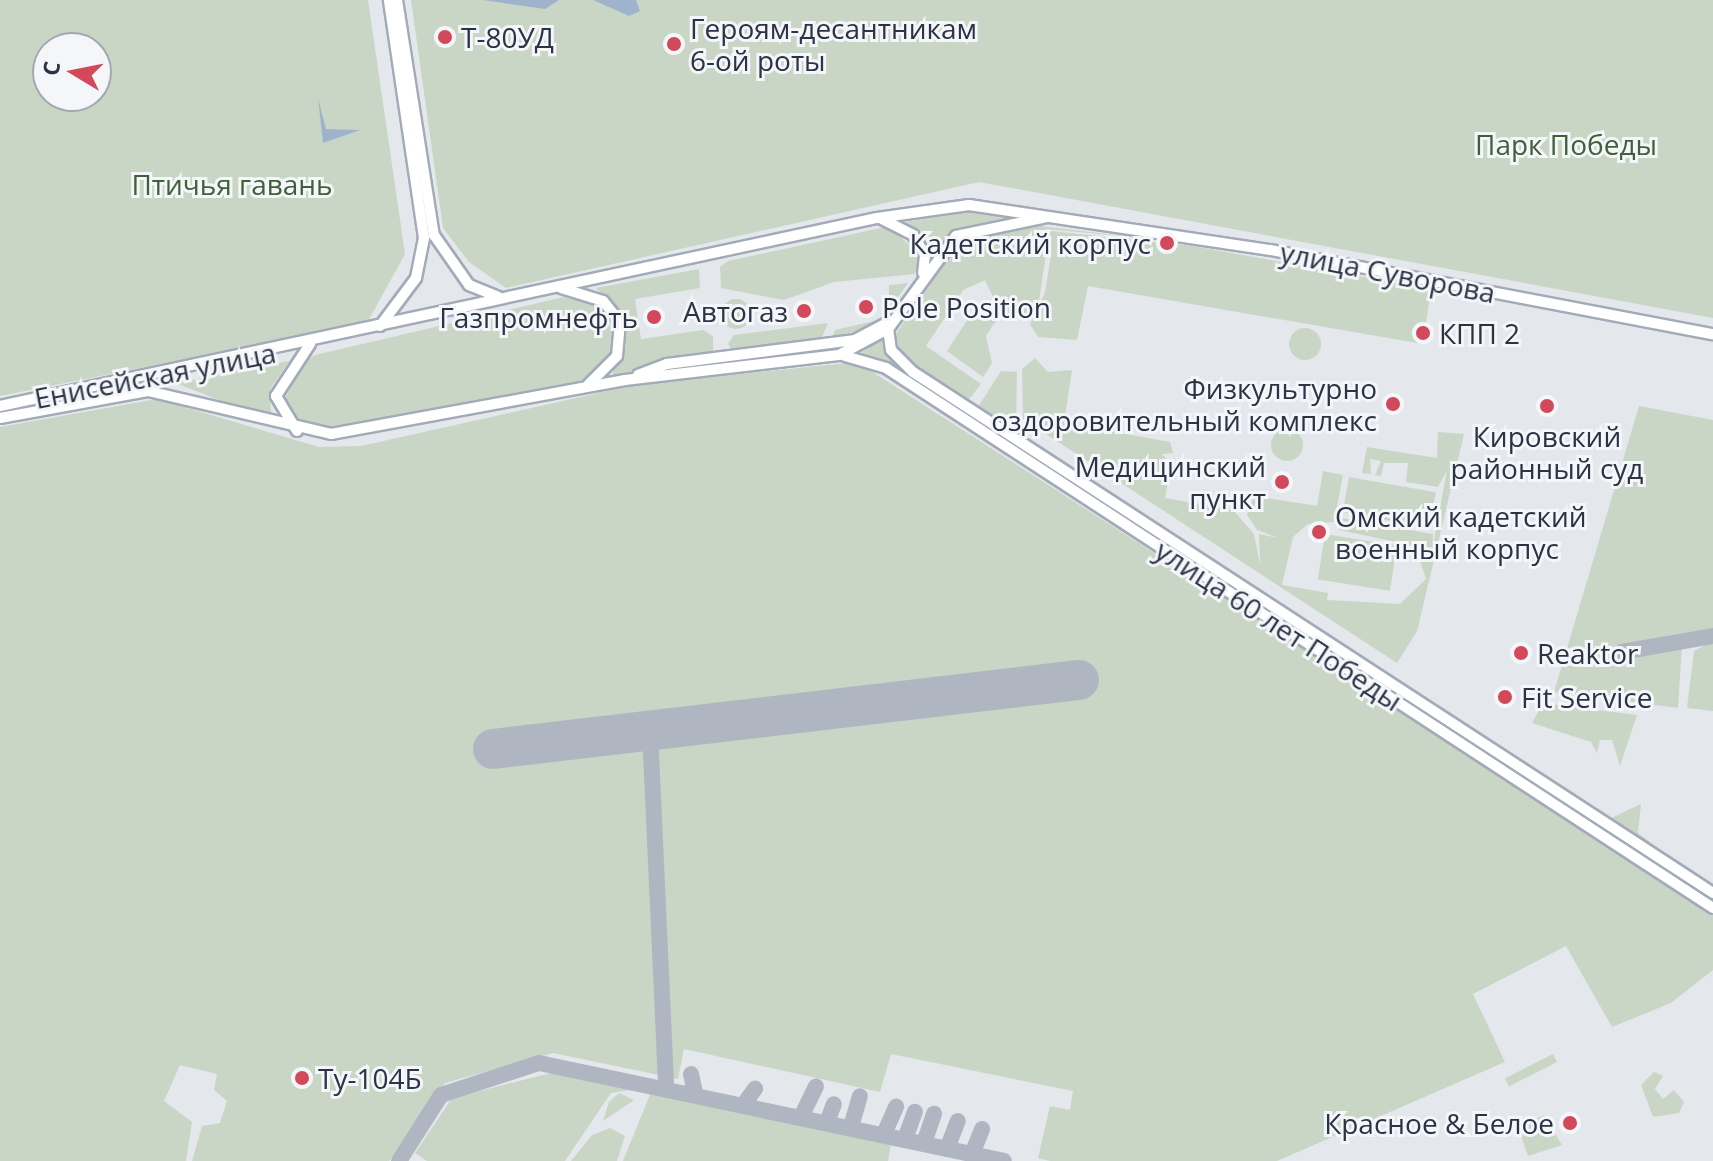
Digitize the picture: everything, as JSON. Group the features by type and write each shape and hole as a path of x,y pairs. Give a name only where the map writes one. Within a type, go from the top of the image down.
{"main road":[{"path":"376,330 416,278 423,220 389,0"},
{"path":"397,0 434,235 469,285 504,298"},
{"name":"улица Суворова","path":"551,287 877,218 996,204 1713,334"},
{"path":"625,380 839,355 888,329 946,245 968,230 1062,217"},
{"path":"877,218 913,235 925,255 922,278"},
{"path":"551,287 603,301 620,322 610,370 577,390"},
{"name":"Енисейская улица","path":"0,406 376,330 551,287"},
{"path":"625,380 667,364 855,340 896,316"},
{"name":"улица 60 лет Победы","path":"888,329 896,357 953,406"},
{"path":"297,431 276,396 310,344"},
{"name":"улица 60 лет Победы","path":"839,355 874,362 953,406 1369,676 1713,893"},
{"name":"Енисейская улица","path":"0,418 131,391 172,395 297,431 361,432 625,380"},
{"name":"улица 60 лет Победы","path":"1369,676 1553,804 1713,908"},
{"path":"1553,804 1560,794"}],"green space":[{"name":"Птичья гавань","path":"0,0 368,0 405,254 367,323 0,396"},
{"name":"Парк Победы","path":"411,0 1713,0 1713,318 979,182 506,288 469,262 443,228"},
{"path":"967,212 1028,214 966,227 929,255 906,222"},
{"path":"1032,225 1132,237 1046,229 1047,241 1051,231 1193,246 1431,289 1426,323 1417,343 1088,286 1077,340 1038,337 1030,324 1045,292 1051,256 1047,247 1039,301 1027,319 1002,316 985,280 963,290 926,346 981,384 967,402 911,366 897,352 895,335 961,241"},
{"path":"890,226 920,256 915,274 834,282 784,300 721,288 720,267 728,261"},
{"path":"699,269 700,288 635,299 641,339 703,330 713,336 713,351 612,377 626,323 596,288"},
{"path":"908,283 879,324 832,338 835,330 879,320 889,309 889,285"},
{"path":"564,297 596,305 614,324 613,355 586,381 340,429 297,422 282,406 301,364 315,355"},
{"path":"736,299 746,304 751,314 746,324 736,329 726,324 721,314 726,304"},
{"path":"988,302 997,319 986,336 992,363 983,377 947,351 977,305"},
{"path":"828,323 822,337 733,351 728,344 734,335"},
{"path":"1305,328 1316,333 1321,344 1316,355 1305,360 1294,355 1289,344 1294,333"},
{"path":"883,337 897,365 946,404 860,354"},
{"path":"1035,358 1048,372 1072,370 1064,423 1170,442 1173,453 1162,454 1171,464 1165,498 1233,510 1254,534 1260,564 1259,534 1278,538 1257,530 1247,515 1254,496 1317,506 1323,471 1343,475 1334,522 1308,524 1293,537 1282,585 1328,593 1327,600 1400,604 1426,579 1415,546 1339,530 1341,518 1433,534 1433,546 1447,470 1438,487 1406,482 1408,463 1384,463 1381,476 1375,475 1381,461 1370,459 1371,474 1362,473 1367,447 1437,458 1438,432 1464,434 1417,631 1397,663 1023,419 1022,369"},
{"path":"289,361 269,391 272,421 176,383"},
{"path":"857,362 1713,912 1713,970 1671,1003 1612,1027 1566,946 1473,994 1505,1062 1277,1161 1050,1161 1038,1158 1050,1106 1070,1110 1073,1091 891,1054 880,1092 684,1049 678,1079 553,1053 445,1083 389,1161 192,1161 202,1126 220,1123 227,1101 214,1090 217,1074 180,1065 164,1101 192,1122 186,1161 0,1161 0,427 157,399 319,447 361,446 634,385"},
{"path":"1001,371 1017,372 1016,428 978,407"},
{"path":"1639,406 1713,420 1713,635 1606,652 1617,663 1682,645 1678,708 1554,692"},
{"path":"1287,429 1298,434 1303,445 1298,456 1287,461 1276,456 1271,445 1276,434"},
{"path":"1349,477 1436,492 1429,528 1343,512"},
{"path":"1325,534 1397,545 1390,591 1318,579"},
{"path":"1713,641 1713,711 1687,708 1694,651"},
{"path":"1543,703 1637,715 1620,766 1612,740 1600,740 1597,753 1591,742 1532,723"},
{"path":"1641,804 1638,833 1677,863 1609,819"},
{"path":"1553,1054 1557,1062 1509,1087 1505,1079"},
{"path":"559,1071 637,1089 611,1093 565,1161 427,1161 415,1153 452,1098"},
{"path":"1654,1072 1663,1076 1655,1089 1663,1099 1674,1090 1684,1102 1679,1113 1653,1117 1641,1085"},
{"path":"651,1092 891,1144 888,1161 623,1161"},
{"path":"619,1093 634,1100 603,1121 609,1102"},
{"path":"1544,1115 1562,1145 1528,1156 1518,1127"},
{"path":"610,1128 625,1136 617,1161 571,1161 592,1135"}],"water":[{"path":"483,0 559,0 545,9"},
{"path":"593,0 636,0 640,11 629,16"},
{"path":"318,98 326,129 360,130 323,143"}],"taxiway":[{"path":"1622,652 1713,636"},
{"path":"650,731 666,1086"},
{"path":"399,1161 441,1095 539,1063 1004,1161"},
{"path":"691,1074 695,1093"},
{"path":"801,1117 816,1086"},
{"path":"744,1104 755,1089"},
{"path":"851,1127 860,1096"},
{"path":"827,1122 834,1104"},
{"path":"884,1134 896,1107"},
{"path":"905,1139 915,1112"},
{"path":"924,1143 934,1114"},
{"path":"947,1149 958,1121"},
{"path":"972,1154 982,1129"}],"runway":[{"path":"493,749 1079,680"}],"place":[{"name":"Т-80УД","path":"445,37"},
{"name":"Героям-десантникам 6-ой роты","path":"674,44"},
{"name":"Кадетский корпус","path":"1167,243"},
{"name":"Pole Position","path":"866,307"},
{"name":"Автогаз","path":"804,311"},
{"name":"Газпромнефть","path":"654,317"},
{"name":"КПП 2","path":"1423,333"},
{"name":"Физкультурно оздоровительный комплекс","path":"1393,404"},
{"name":"Кировский районный суд","path":"1547,406"},
{"name":"Медицинский пункт","path":"1282,482"},
{"name":"Омский кадетский военный корпус","path":"1319,532"},
{"name":"Reaktor","path":"1521,653"},
{"name":"Fit Service","path":"1505,697"},
{"name":"Ту-104Б","path":"302,1078"},
{"name":"Красное & Белое","path":"1570,1123"}]}
